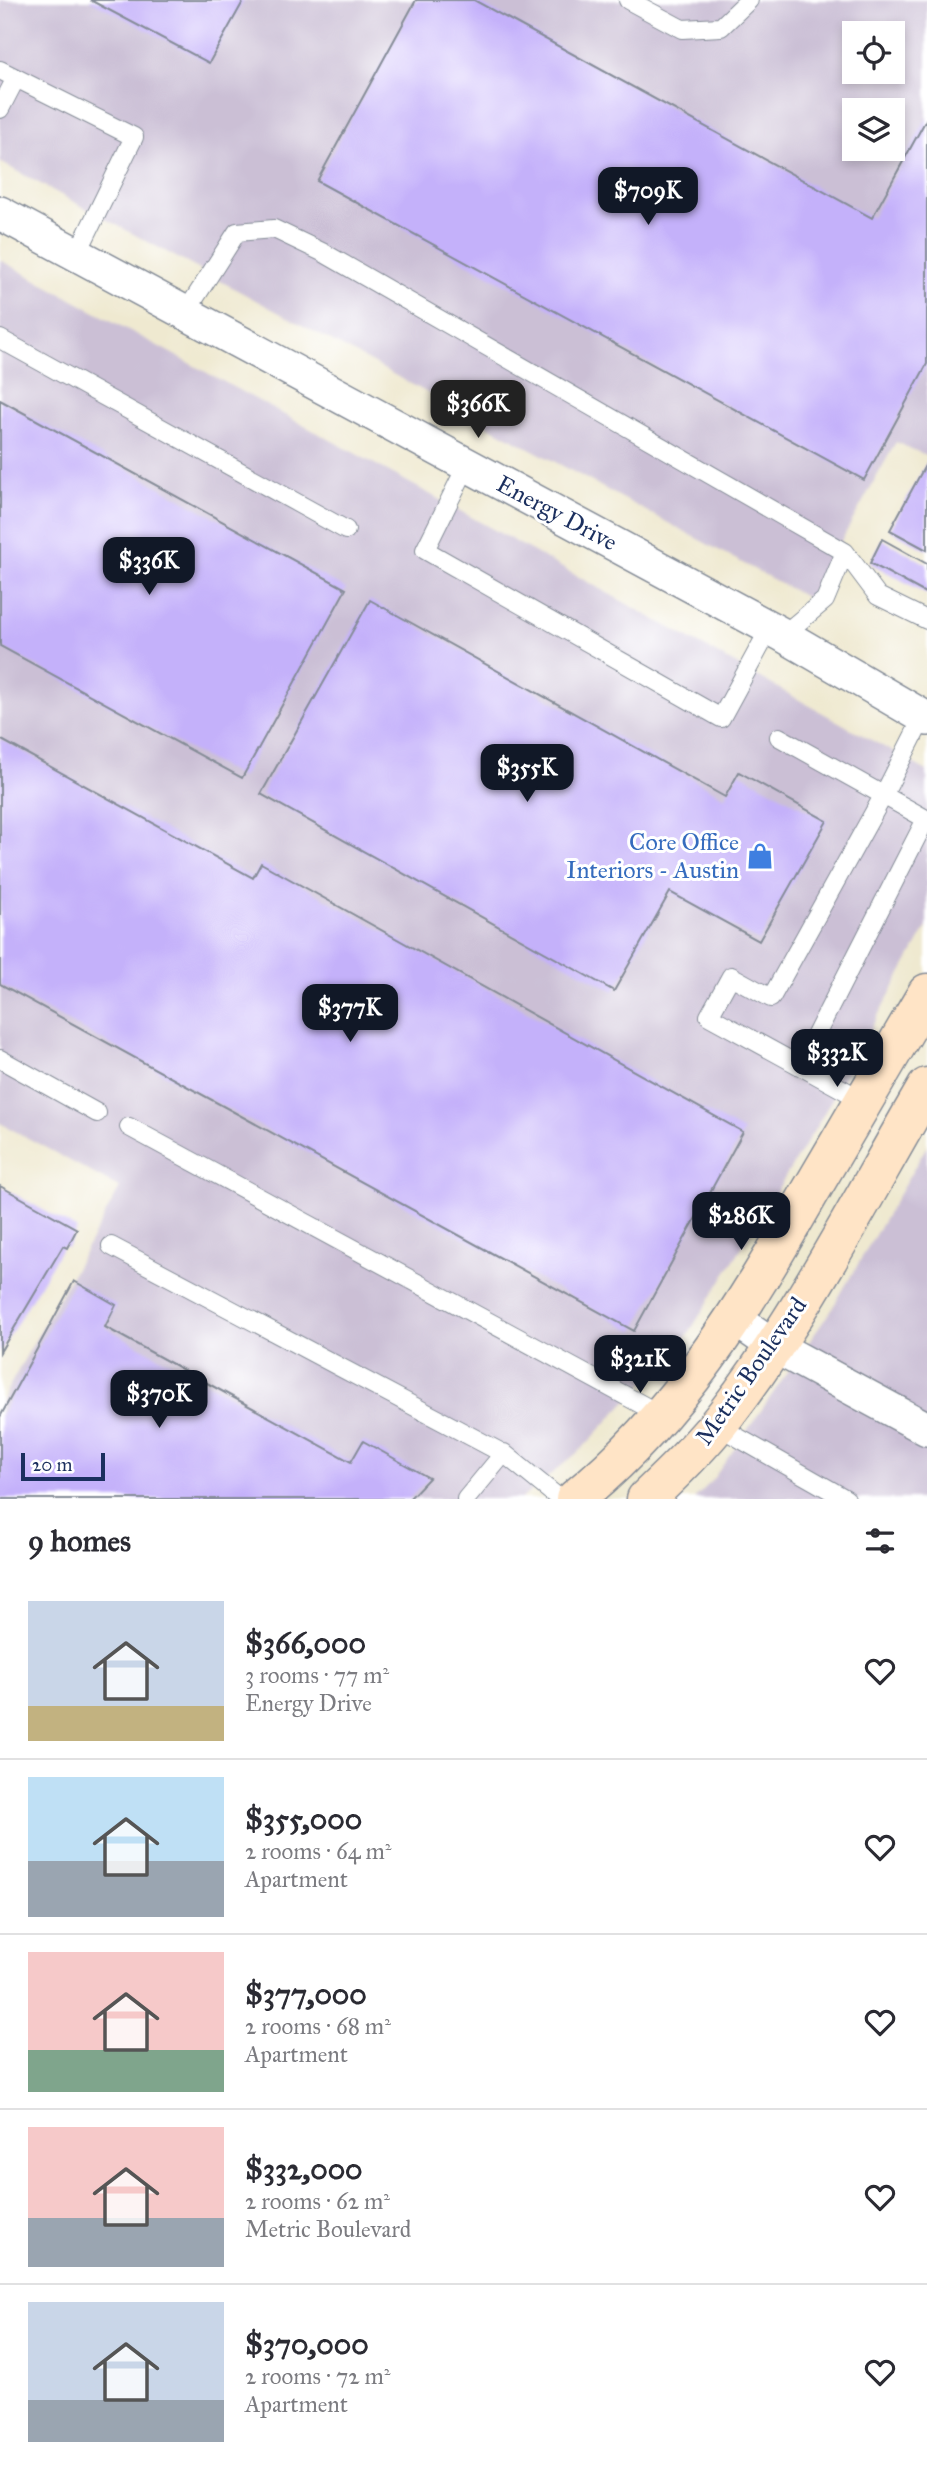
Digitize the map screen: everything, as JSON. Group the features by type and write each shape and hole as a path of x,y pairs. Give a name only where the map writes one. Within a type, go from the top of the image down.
{"main road":[{"name":"Metric Boulevard","path":"575,1499 609,1468 693,1379 735,1319 927,993"},
{"name":"Metric Boulevard","path":"646,1499 707,1436 774,1346 927,1087"},
{"path":"864,1101 905,1124"},
{"path":"661,1415 707,1436"}],"street":[{"name":"Energy Drive","path":"0,213 776,632 925,718"},
{"path":"735,1319 774,1346 927,1429"}],"lane":[{"path":"628,0 682,29 721,27 749,0"},
{"path":"0,109 8,74 134,137 77,254"},
{"path":"186,312 237,232 274,229 324,253 845,552 878,596 927,620"},
{"path":"0,339 346,530"},
{"path":"467,465 425,550 721,718 776,632 825,600 845,552"},
{"path":"864,1101 709,1016 731,976 771,998 925,718"},
{"path":"779,737 926,819 800,1066"},
{"path":"0,1059 97,1113"},
{"path":"129,1127 661,1415"},
{"path":"111,1246 503,1453 560,1499"},
{"path":"707,1436 846,1499"},
{"path":"466,1499 503,1453"}],"shaded area":[{"path":"0,0 927,0 927,456 896,442 809,599 0,162"},
{"path":"0,260 417,487 927,771 927,927 818,1124 687,1336 582,1449 521,1499 0,1499 0,1403 120,1188 0,1123"},
{"path":"927,1146 927,1499 694,1499 711,1482 830,1312"}],"building":[{"path":"90,0 244,0 209,63"},
{"path":"416,0 474,0 872,218 927,118 927,364 864,480 317,181"},
{"path":"0,400 346,589 242,778 0,646"},
{"path":"927,462 927,550 890,530"},
{"path":"882,539 927,564 927,594 870,563"},
{"path":"370,600 725,797 739,772 827,821 759,941 670,892 614,991 261,794"},
{"path":"0,739 253,878 261,863 743,1132 634,1331 0,984"},
{"path":"0,1186 77,1229 67,1248 63,1246 0,1352"},
{"path":"74,1281 116,1305 105,1327 351,1462 363,1441 429,1478 409,1499 0,1499 0,1417"}],"place":[{"name":"Core Office Interiors - Austin","path":"760,856"}]}
